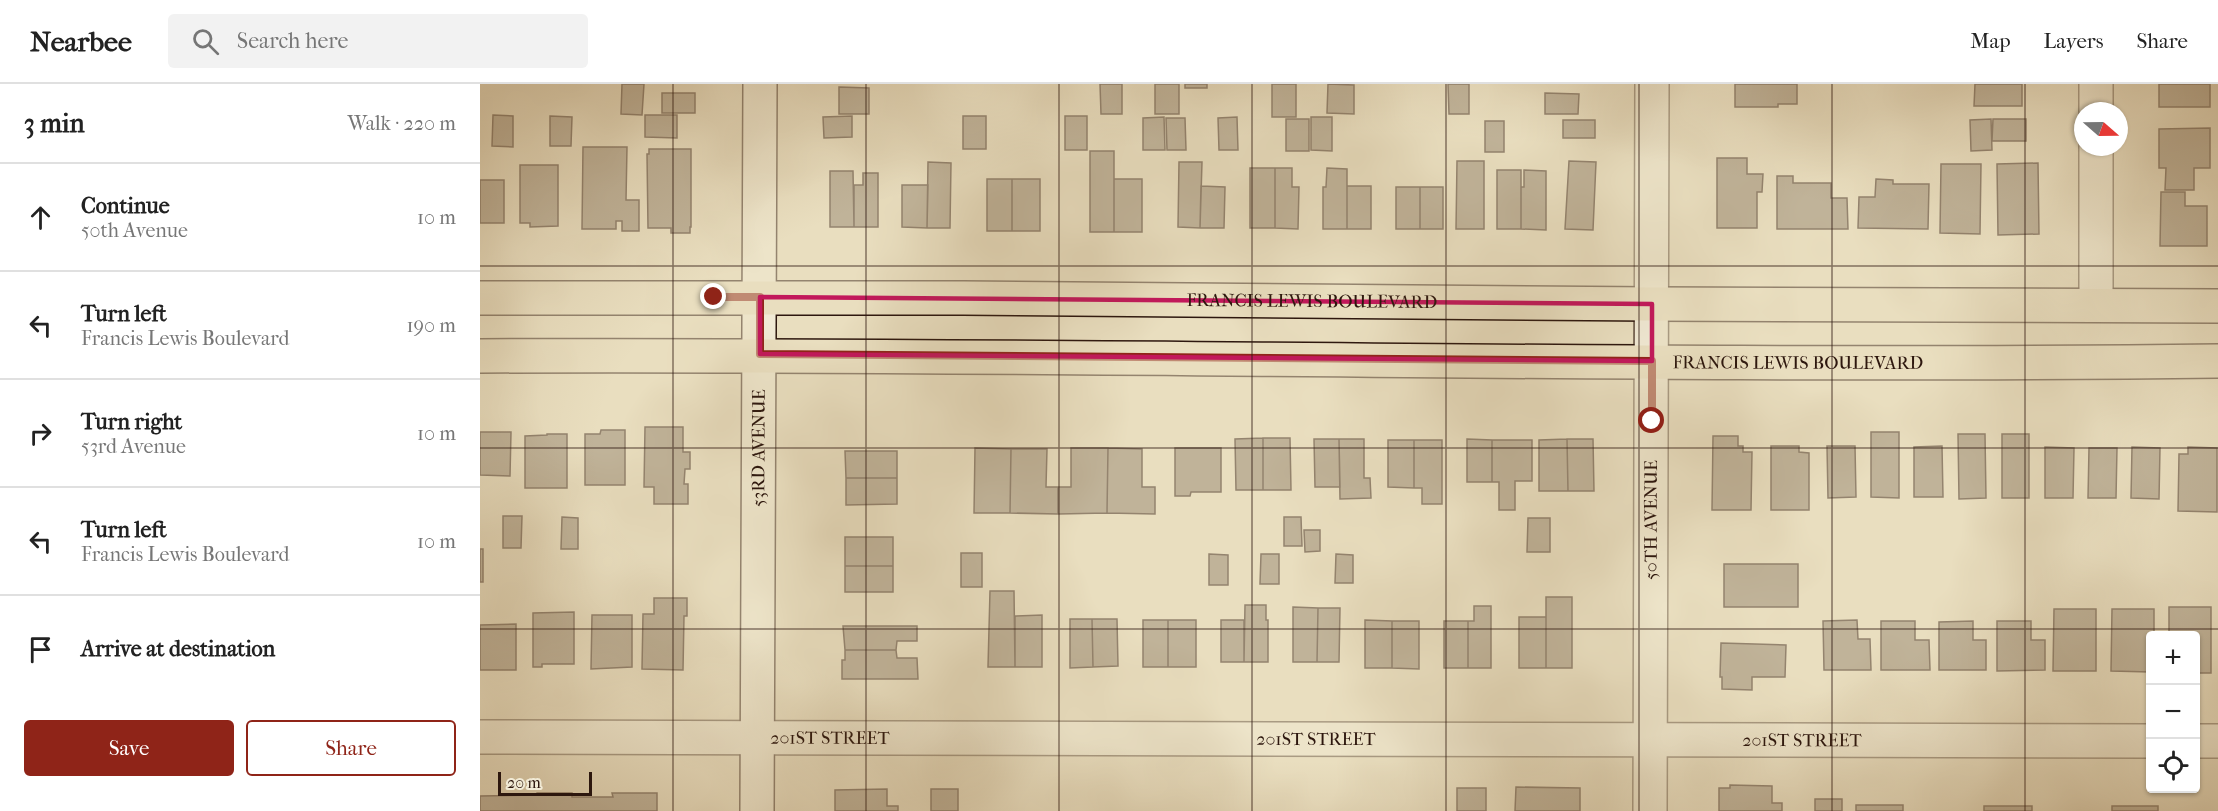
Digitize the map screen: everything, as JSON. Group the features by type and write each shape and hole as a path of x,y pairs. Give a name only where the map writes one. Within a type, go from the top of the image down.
{"main road":[{"name":"FRANCIS LEWIS BOULEVARD","path":"480,298 760,297 2218,306"},
{"name":"FRANCIS LEWIS BOULEVARD","path":"480,356 760,354 1888,363 2218,361"}],"street":[{"name":"53RD AVENUE","path":"757,811 760,84"},
{"name":"50TH AVENUE","path":"1650,811 1652,84"},
{"path":"2096,84 2096,102"},
{"path":"2096,156 2096,304"},
{"name":"201ST STREET","path":"480,737 2146,741"},
{"path":"2200,741 2218,741"}],"highlighted area":[{"path":"760,297 1652,304 1652,361 760,354"}],"building":[{"path":"622,84 644,84 642,115 621,114"},
{"path":"1100,84 1122,84 1122,114 1101,114"},
{"path":"1155,84 1179,84 1179,114 1155,114"},
{"path":"1185,84 1207,84 1207,88 1185,88"},
{"path":"1272,84 1296,84 1296,117 1272,117"},
{"path":"1328,84 1354,85 1354,114 1327,113"},
{"path":"1448,84 1469,84 1469,114 1449,114"},
{"path":"1735,84 1797,84 1797,104 1778,104 1778,107 1735,107"},
{"path":"1975,84 2022,84 2022,106 1974,106"},
{"path":"2159,84 2210,84 2210,107 2159,107"},
{"path":"839,87 869,88 869,114 839,114"},
{"path":"662,93 695,93 695,113 662,113"},
{"path":"1545,93 1579,94 1578,114 1545,114"},
{"path":"493,115 513,116 513,147 492,146"},
{"path":"645,115 677,115 677,138 645,137"},
{"path":"550,116 572,117 571,146 550,146"},
{"path":"852,116 852,137 824,138 823,117"},
{"path":"963,116 986,116 986,149 963,149"},
{"path":"1065,116 1087,116 1087,150 1065,150"},
{"path":"1164,117 1165,150 1143,150 1143,118"},
{"path":"1237,117 1238,150 1219,150 1218,118"},
{"path":"1311,117 1332,117 1332,151 1311,150"},
{"path":"1166,118 1185,118 1186,150 1167,150"},
{"path":"1286,119 1309,119 1309,151 1286,151"},
{"path":"1991,119 1992,150 1971,151 1970,120"},
{"path":"1993,119 2026,119 2026,141 1992,141"},
{"path":"1563,120 1595,120 1595,138 1563,138"},
{"path":"1485,121 1504,121 1504,152 1485,152"},
{"path":"2210,128 2210,168 2194,168 2194,190 2165,190 2166,168 2159,168 2159,129"},
{"path":"583,147 627,147 626,200 639,200 639,231 622,231 622,221 616,221 616,229 582,229"},
{"path":"649,149 691,149 690,233 671,233 671,228 648,228 647,154 649,154"},
{"path":"1090,151 1114,151 1114,232 1090,232"},
{"path":"1717,158 1747,158 1747,174 1763,174 1762,192 1757,192 1757,228 1717,228"},
{"path":"1457,161 1484,161 1484,229 1456,229"},
{"path":"1569,161 1596,162 1593,230 1565,229"},
{"path":"928,162 951,163 950,228 927,228"},
{"path":"1179,162 1202,162 1200,228 1178,227"},
{"path":"2038,163 2039,234 1998,235 1997,164"},
{"path":"1941,164 1981,164 1980,234 1940,233"},
{"path":"520,165 558,165 558,226 530,227 530,223 520,223"},
{"path":"1250,168 1275,168 1275,228 1250,228"},
{"path":"1275,168 1292,168 1292,187 1299,187 1298,229 1275,228"},
{"path":"1327,168 1347,169 1347,229 1323,229 1323,187 1326,187"},
{"path":"1497,170 1521,170 1521,229 1497,229"},
{"path":"1524,170 1546,171 1546,230 1521,229 1521,187 1524,187"},
{"path":"830,171 853,171 854,227 830,227"},
{"path":"863,173 878,173 878,227 854,227 854,185 863,185"},
{"path":"1777,176 1793,176 1793,183 1831,183 1831,198 1847,198 1848,229 1777,229"},
{"path":"987,179 1012,179 1012,231 987,231"},
{"path":"1012,179 1040,179 1040,231 1012,231"},
{"path":"1114,179 1142,179 1142,232 1114,232"},
{"path":"1876,179 1893,180 1893,184 1929,184 1928,229 1858,228 1859,197 1875,197"},
{"path":"480,180 504,180 504,223 480,223"},
{"path":"902,185 928,185 927,228 902,227"},
{"path":"1201,186 1225,187 1224,228 1200,228"},
{"path":"1347,186 1371,186 1371,229 1347,229"},
{"path":"1396,187 1420,187 1420,229 1396,229"},
{"path":"1420,187 1443,187 1443,229 1420,229"},
{"path":"2161,192 2185,192 2185,206 2207,206 2207,246 2160,246"},
{"path":"645,427 683,427 683,452 690,452 690,469 685,469 684,484 688,484 688,504 654,504 654,487 644,487"},
{"path":"601,430 625,430 625,485 585,485 585,434 600,434"},
{"path":"480,432 511,432 510,476 480,475"},
{"path":"1871,432 1899,432 1899,498 1871,497"},
{"path":"567,434 567,488 525,488 525,436"},
{"path":"1958,434 1985,434 1986,498 1959,499"},
{"path":"2002,434 2029,434 2029,498 2002,498"},
{"path":"1713,436 1738,436 1738,446 1743,446 1743,452 1752,452 1751,510 1712,510"},
{"path":"1263,438 1290,438 1291,490 1263,490"},
{"path":"1263,438 1263,490 1236,490 1235,439"},
{"path":"1314,439 1339,439 1340,487 1315,487"},
{"path":"1339,439 1364,439 1364,478 1370,478 1371,498 1340,499"},
{"path":"1467,439 1492,440 1492,482 1467,482"},
{"path":"1567,439 1593,439 1594,491 1568,491"},
{"path":"1567,439 1568,491 1539,491 1539,440"},
{"path":"1388,440 1414,440 1414,488 1388,487"},
{"path":"1414,440 1442,440 1442,504 1422,504 1422,488 1414,488"},
{"path":"1492,440 1532,440 1532,481 1515,481 1515,510 1499,510 1499,482 1492,482"},
{"path":"1771,446 1799,446 1799,452 1809,453 1809,510 1771,510"},
{"path":"1827,446 1855,446 1856,497 1828,498"},
{"path":"1942,446 1943,497 1914,497 1914,447"},
{"path":"2045,447 2074,448 2073,498 2045,498"},
{"path":"2132,447 2160,448 2159,499 2131,498"},
{"path":"2188,447 2217,448 2217,512 2178,511 2179,454 2188,454"},
{"path":"975,448 1011,449 1010,513 974,513"},
{"path":"1071,448 1108,448 1107,513 1058,514 1058,487 1071,487"},
{"path":"1108,448 1142,449 1142,487 1155,487 1155,514 1107,513"},
{"path":"1175,448 1221,448 1221,492 1191,492 1190,496 1175,496"},
{"path":"2089,448 2117,448 2116,498 2088,498"},
{"path":"1011,449 1047,449 1046,487 1058,487 1058,514 1010,513"},
{"path":"845,451 897,451 897,478 846,478"},
{"path":"846,478 897,478 897,504 846,505"},
{"path":"503,516 522,516 521,548 503,548"},
{"path":"562,517 578,518 578,549 561,549"},
{"path":"1284,517 1301,517 1302,546 1284,546"},
{"path":"1528,518 1550,518 1550,552 1527,552"},
{"path":"1304,530 1320,530 1320,551 1305,552"},
{"path":"845,537 893,537 893,566 845,566"},
{"path":"480,549 483,549 483,582 480,582"},
{"path":"961,553 982,553 982,587 961,587"},
{"path":"1209,554 1228,555 1228,585 1209,585"},
{"path":"1261,554 1279,554 1279,584 1260,584"},
{"path":"1336,554 1353,555 1353,583 1335,583"},
{"path":"1724,564 1798,564 1798,607 1724,607"},
{"path":"845,566 893,566 893,592 845,592"},
{"path":"990,591 1014,591 1015,667 988,667"},
{"path":"1546,597 1572,597 1572,668 1546,668"},
{"path":"654,598 687,598 687,616 684,616 683,670 642,669 643,614 654,614"},
{"path":"1245,605 1266,605 1268,662 1244,662"},
{"path":"1474,606 1491,606 1491,668 1468,668 1468,621 1474,621"},
{"path":"1293,607 1318,608 1317,662 1293,662"},
{"path":"2169,607 2211,607 2211,673 2200,673 2200,631 2169,631"},
{"path":"1318,608 1340,608 1339,662 1317,662"},
{"path":"2054,609 2096,609 2096,671 2053,671"},
{"path":"2112,609 2154,609 2154,631 2146,631 2146,672 2111,671"},
{"path":"574,612 574,664 542,664 542,667 533,667 533,613"},
{"path":"592,615 632,615 632,667 591,669"},
{"path":"1042,615 1042,667 1015,667 1015,616"},
{"path":"1519,617 1546,617 1546,668 1519,668"},
{"path":"1070,619 1092,619 1093,667 1070,668"},
{"path":"1092,619 1117,619 1118,666 1093,667"},
{"path":"1143,620 1168,620 1168,667 1143,667"},
{"path":"1168,620 1196,620 1196,667 1168,667"},
{"path":"1221,620 1244,620 1244,662 1221,662"},
{"path":"1365,620 1392,621 1392,668 1365,668"},
{"path":"1857,620 1858,639 1870,639 1871,670 1824,670 1823,621"},
{"path":"1392,621 1419,621 1419,669 1392,668"},
{"path":"1444,621 1468,621 1468,668 1444,668"},
{"path":"1881,621 1915,621 1915,640 1929,640 1930,670 1881,670"},
{"path":"1973,621 1973,640 1986,640 1986,670 1939,670 1939,622"},
{"path":"1997,621 2031,621 2031,640 2045,640 2045,670 1997,671"},
{"path":"516,624 516,670 480,670 480,625"},
{"path":"843,626 917,626 917,641 897,641 896,650 845,650"},
{"path":"1721,643 1786,645 1785,677 1752,677 1752,690 1722,689"},
{"path":"845,650 896,650 897,658 917,658 918,679 842,679 842,660 845,660"},
{"path":"1730,785 1772,786 1772,803 1782,803 1782,811 1719,811 1719,788 1730,788"},
{"path":"1516,787 1580,788 1580,811 1515,811"},
{"path":"1457,788 1486,788 1486,811 1457,811"},
{"path":"887,789 887,806 898,806 898,811 835,811 835,790"},
{"path":"931,789 958,789 958,811 931,811"},
{"path":"537,793 572,793 572,797 613,797 612,793 657,793 657,811 480,811 480,796 536,795"},
{"path":"1815,799 1842,799 1842,811 1815,811"},
{"path":"1856,805 1903,805 1903,811 1856,811"},
{"path":"1984,806 2032,806 2032,811 1984,811"},
{"path":"2112,806 2158,806 2158,811 2112,811"}],"route":[{"path":"714,297 760,297 760,354 1652,361 1652,421"}]}
